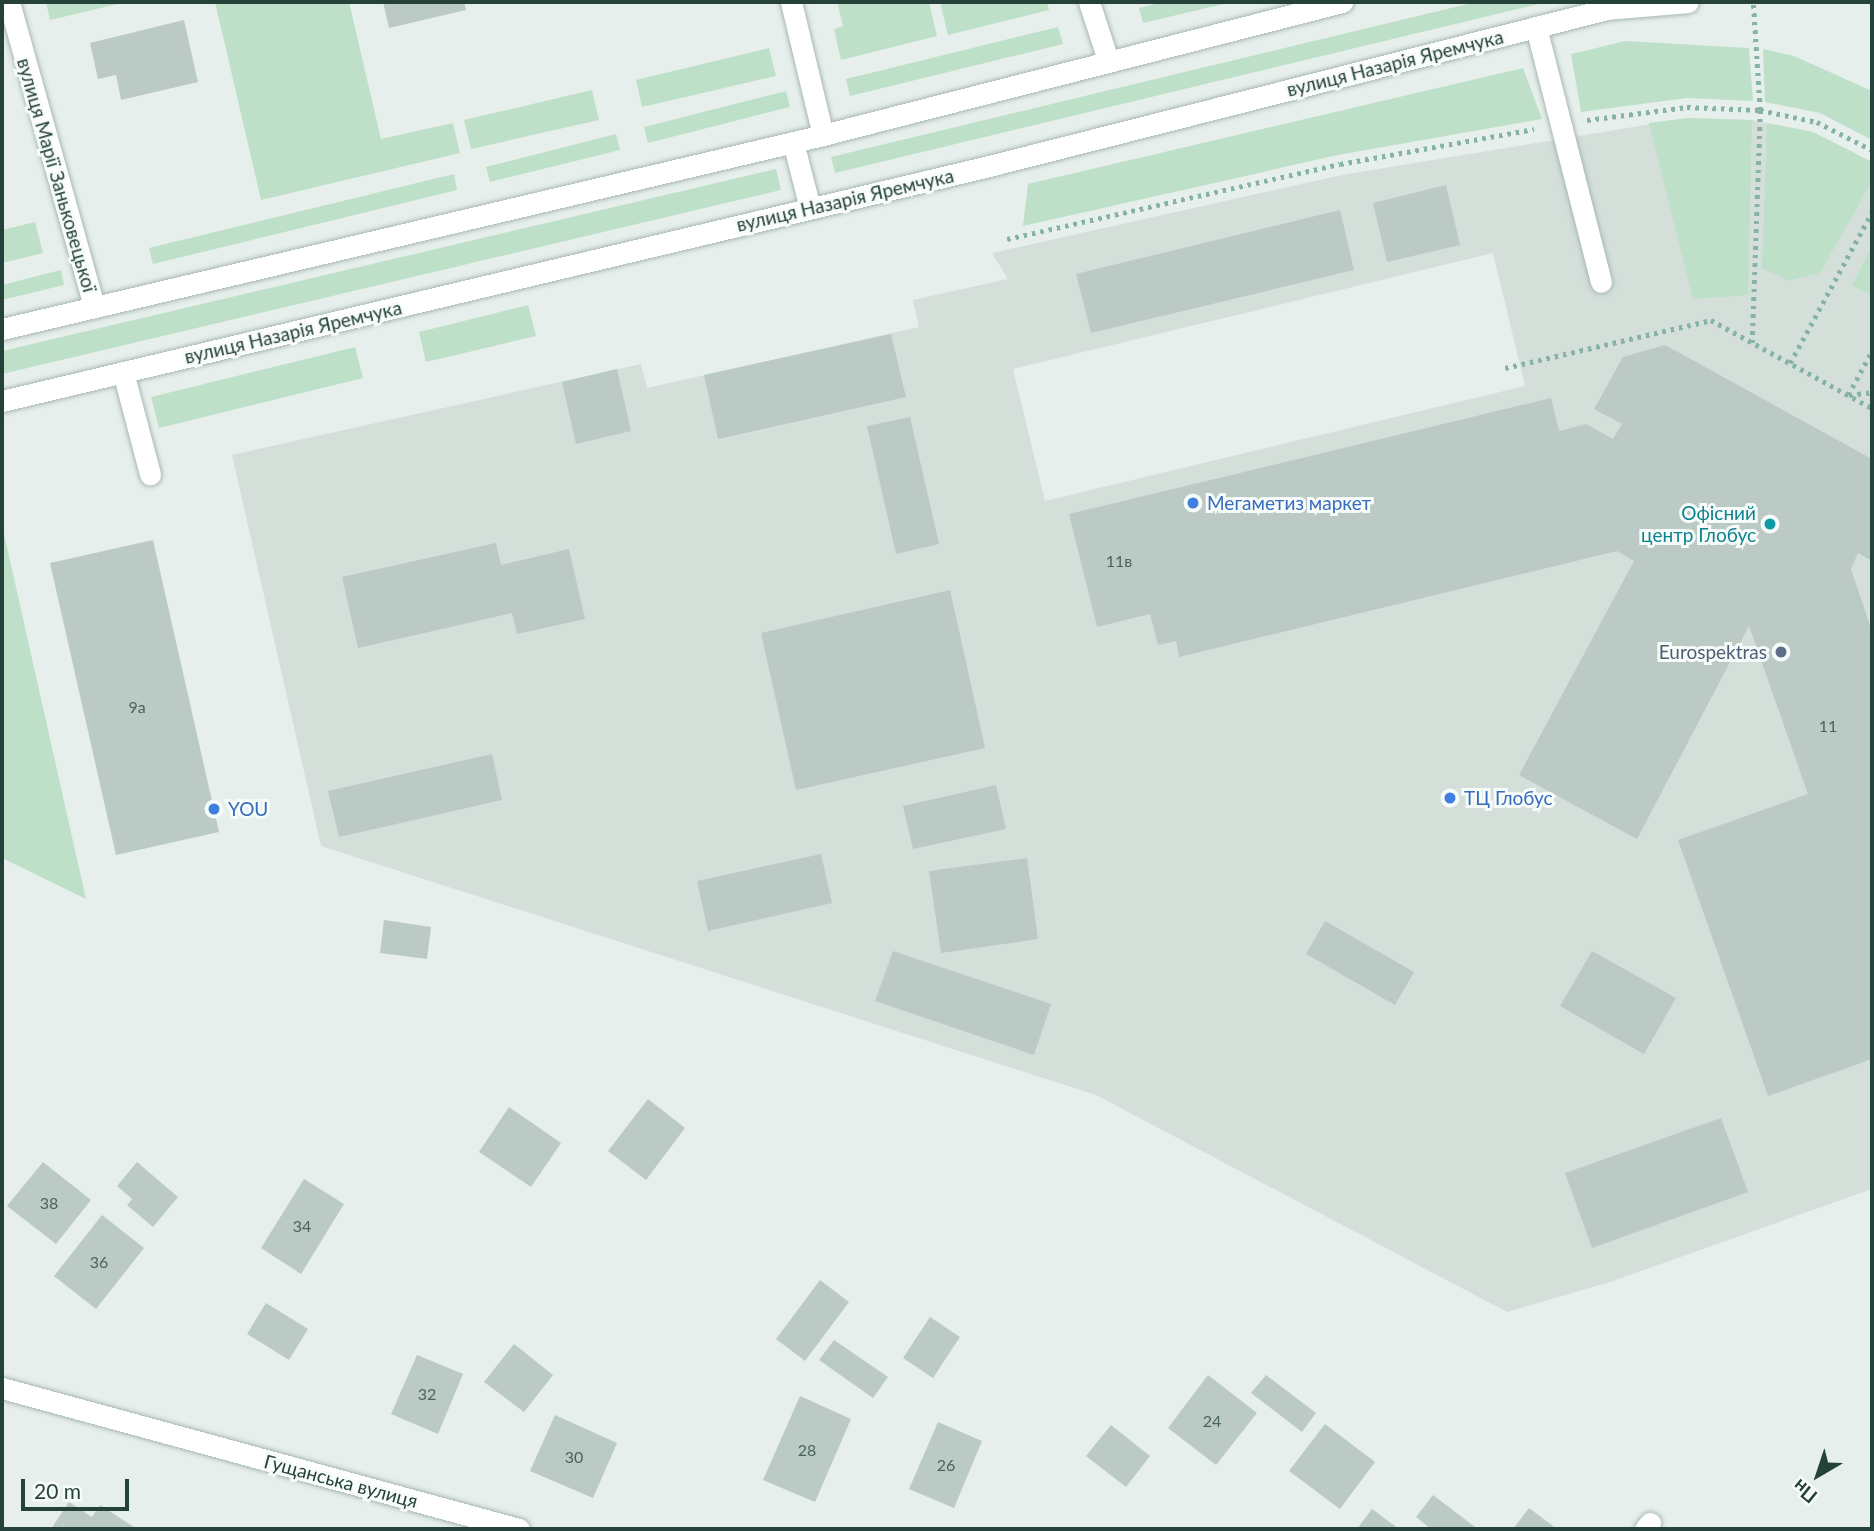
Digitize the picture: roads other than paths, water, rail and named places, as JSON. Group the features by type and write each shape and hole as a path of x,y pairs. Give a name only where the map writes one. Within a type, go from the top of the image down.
{"street":[{"name":"вулиця Марії Заньковецької","path":"9,2 94,307"},
{"path":"791,2 822,135"},
{"path":"1089,2 1108,60"},
{"path":"2,329 822,135 1342,2"},
{"name":"вулиця Назарія Яремчука","path":"2,401 810,208 1606,9 1688,2"},
{"path":"1536,27 1601,282"},
{"path":"793,142 810,208"},
{"path":"123,372 150,474"},
{"name":"Гущанська вулиця","path":"2,1388 519,1529"}],"place":[{"name":"Мегаметиз маркет","path":"1193,503"},
{"name":"Офісний центр Глобус","path":"1770,524"},
{"name":"Eurospektras","path":"1781,652"},
{"name":"ТЦ Глобус","path":"1450,798"},
{"name":"YOU","path":"214,809"}]}
